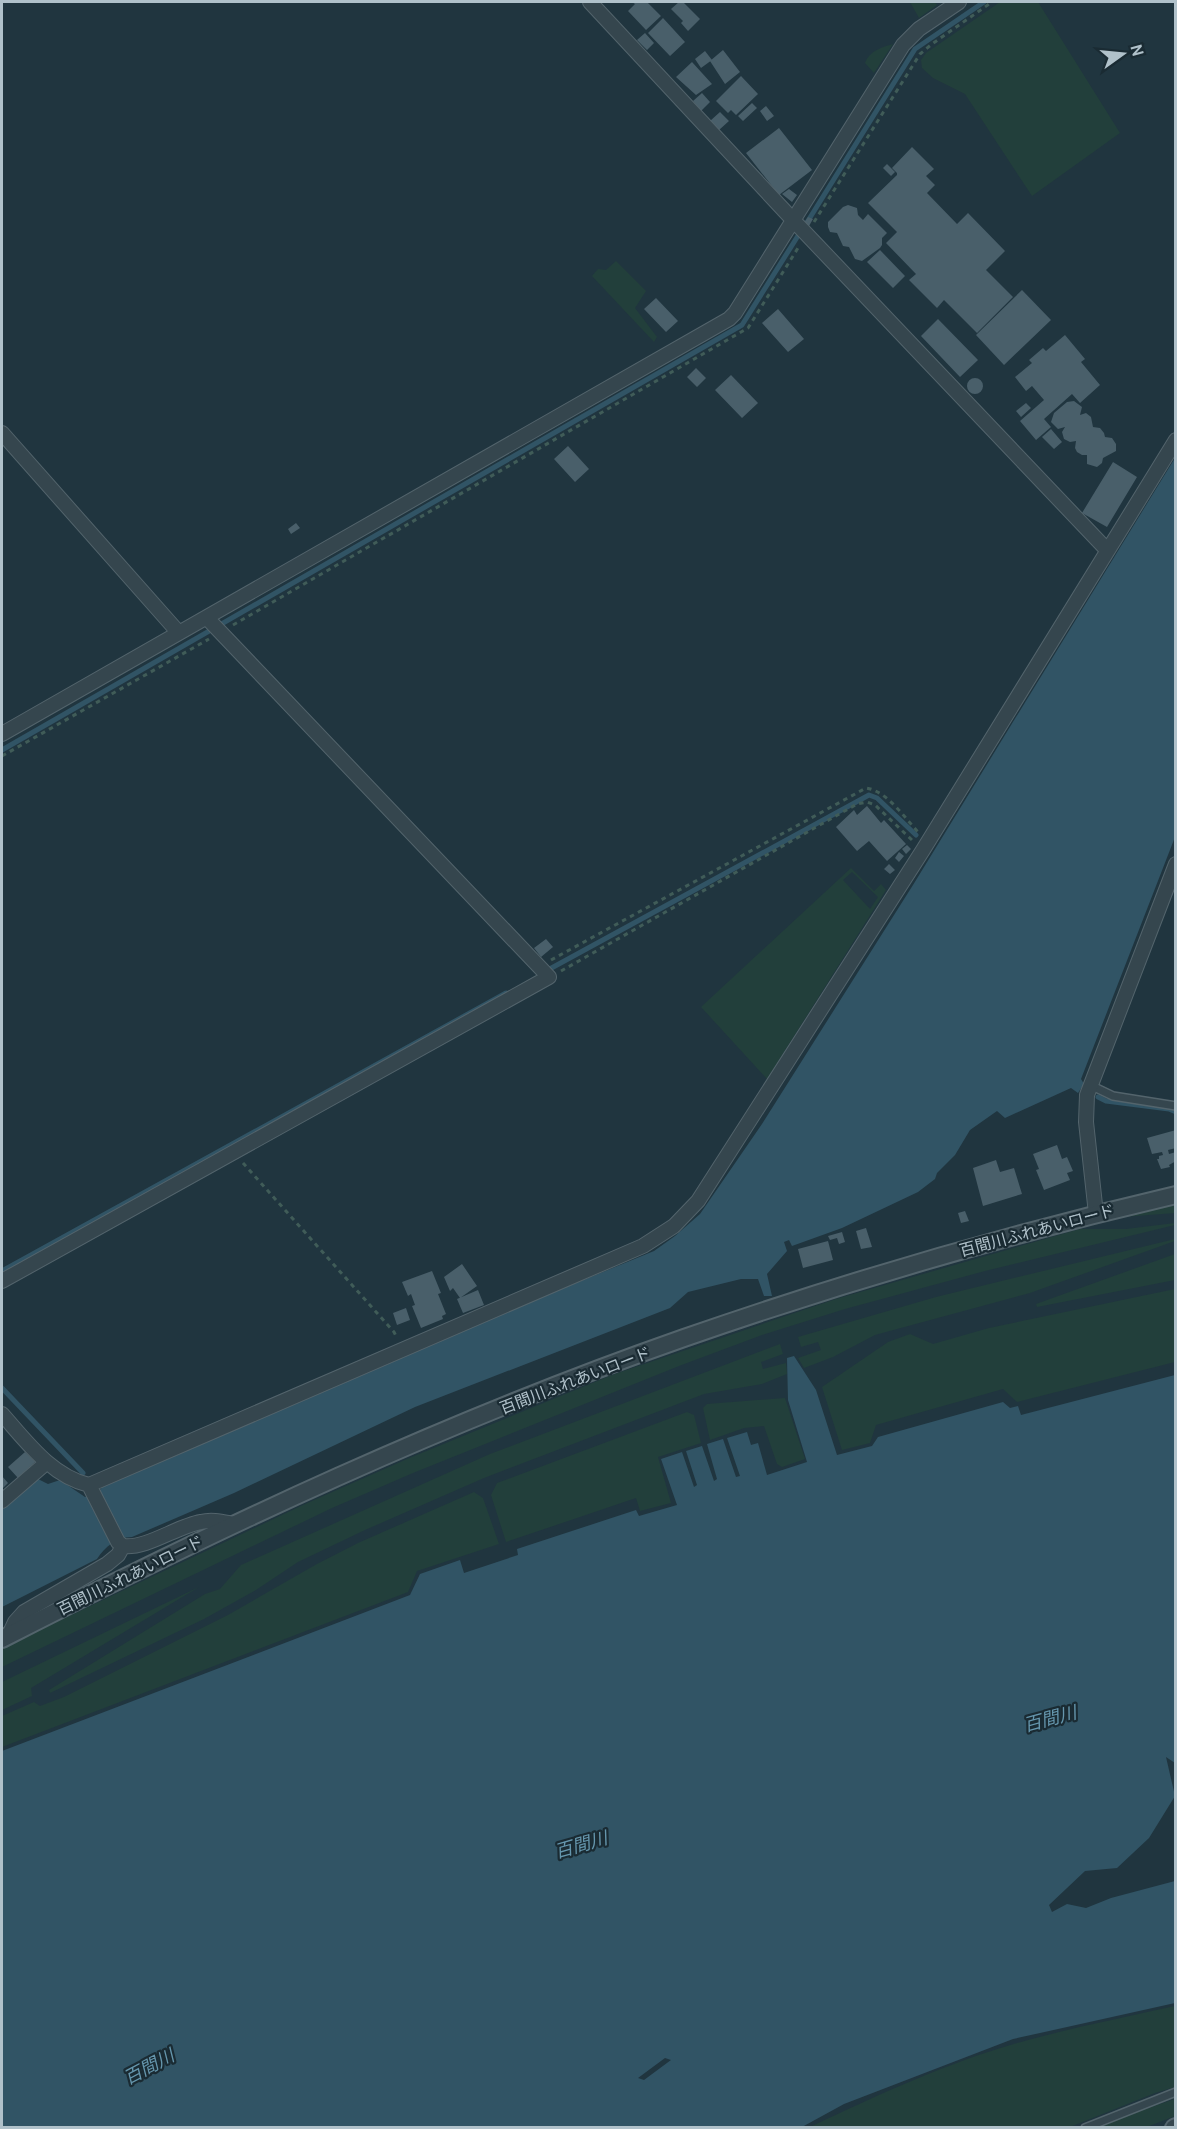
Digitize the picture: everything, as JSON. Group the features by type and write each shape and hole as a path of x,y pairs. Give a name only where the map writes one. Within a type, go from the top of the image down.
{"street":[{"path":"590,2 1107,550"},
{"path":"2,734 179,633 215,626 729,319 802,229 903,45 919,29 958,2"},
{"path":"2,433 179,633"},
{"path":"90,1488 643,1246 674,1226 698,1201 925,846 1176,440"},
{"path":"2,1281 234,1152 544,972 215,626"},
{"path":"1096,1214 1086,1122 1087,1095 1176,864"},
{"name":"百間川ふれあいロード","path":"5,1637 234,1524 379,1459 681,1339 824,1290 1096,1214 1176,1195"},
{"path":"2,1414 46,1462 90,1488 121,1544 118,1555 106,1564 24,1612 5,1637"},
{"path":"2,1501 46,1462"},
{"path":"121,1544 138,1545 198,1522 210,1520 234,1524"}],"lane":[{"path":"1090,1085 1113,1096 1176,1106"},
{"path":"1085,2127 1176,2092"}],"path":[{"path":"802,229 920,54 992,2"},
{"path":"2,756 215,626"},
{"path":"544,972 866,788 874,789 885,797 925,846"},
{"path":"544,972 857,804 867,802 875,805 925,846"},
{"path":"234,1152 394,1332 402,1350"}],"green space":[{"path":"910,2 935,2 937,5 919,18"},
{"path":"1000,2 1038,2 1120,133 1032,196 965,94 933,78 922,68 921,60 926,53"},
{"path":"893,44 874,73 865,63 867,59 876,50"},
{"path":"616,261 646,291 635,308 657,337 654,342 592,276 598,269 606,270"},
{"path":"851,868 874,891 881,884 886,890 767,1079 701,1007","holes":["852,872 878,897 870,909 843,880"]},
{"path":"1175,1205 1175,1213 1122,1217"},
{"path":"1175,1223 1175,1225 985,1271 845,1309 762,1335 679,1366 332,1508 2,1667 2,1649 42,1629 303,1505 407,1459 612,1375 836,1299 1080,1229 1126,1229"},
{"path":"1175,1239 1175,1241 1030,1293 875,1335 833,1357 804,1368 798,1358 821,1350 818,1342 801,1347 798,1337 936,1297"},
{"path":"1175,1254 1175,1280 1037,1307 1036,1304"},
{"path":"1175,1289 1175,1362 1017,1402 1003,1389 876,1425 870,1443 842,1450 822,1387 888,1342 910,1334 933,1344 989,1328"},
{"path":"780,1344 783,1354 761,1362 763,1369 786,1363 787,1374 762,1384 704,1394 484,1478 298,1562 256,1590 204,1619 50,1693 49,1690 205,1594 220,1589 241,1565 490,1454"},
{"path":"785,1398 805,1459 782,1467 777,1464 764,1426 744,1428 710,1440 703,1408 707,1404"},
{"path":"687,1412 694,1415 701,1443 658,1457 671,1503 640,1511 636,1498 506,1542 491,1495 497,1483"},
{"path":"474,1492 483,1498 499,1544 417,1571 408,1592 2,1747 2,1716 34,1702 40,1706 64,1697 228,1615 358,1543"},
{"path":"199,1587 31,1688 32,1696 2,1710 2,1682"},
{"path":"1175,2006 1175,2087 1070,2127 810,2127 863,2102 972,2057 1028,2040"},
{"path":"1175,2099 1175,2116 1147,2127 1099,2128 1122,2117"}],"water":[{"path":"1175,458 1175,837 1081,1079 1084,1084 1078,1093 1071,1088 1005,1118 997,1111 970,1130 955,1155 937,1173 935,1179 918,1192 842,1228 792,1246 789,1240 784,1242 787,1251 767,1274 772,1296 764,1296 758,1279 741,1279 688,1292 670,1308 415,1407 234,1493 132,1537 116,1541 107,1547 97,1559 2,1607 2,1508 36,1478 48,1484 60,1480 85,1497 99,1491 106,1483 406,1353 654,1251 700,1214 762,1124 913,885"},
{"name":"百間川","path":"794,1356 816,1390 837,1455 872,1446 878,1437 1003,1402 1010,1408 1018,1406 1021,1415 1175,1375 1175,1763 1166,1757 1175,1796 1149,1838 1117,1868 1085,1871 1049,1905 1052,1912 1067,1904 1086,1908 1111,1898 1175,1881 1175,2003 1013,2039 844,2104 802,2127 2,2127 2,1751 410,1595 420,1574 460,1560 464,1573 518,1555 517,1549 636,1510 639,1516 677,1505 661,1459 682,1452 694,1487 697,1485 686,1451 702,1446 714,1481 717,1479 707,1444 723,1439 736,1477 740,1476 727,1438 747,1432 751,1445 758,1443 767,1475 807,1462 788,1400 787,1358","holes":["665,2058 671,2060 644,2080 638,2078"]}],"building":[{"path":"632,2 647,2 661,16 646,30 628,11 635,4"},
{"path":"679,2 683,2 700,19 688,31 681,23 683,21 671,9"},
{"path":"663,18 685,42 670,56 648,33"},
{"path":"645,33 654,43 647,50 637,40"},
{"path":"723,50 740,72 725,84 710,61"},
{"path":"705,51 712,60 701,68 695,59"},
{"path":"692,62 712,84 696,95 676,77"},
{"path":"741,76 758,94 736,115 731,110 728,113 716,101"},
{"path":"702,93 710,102 701,111 693,101"},
{"path":"752,103 757,108 743,121 738,116"},
{"path":"766,106 774,116 767,121 760,111"},
{"path":"720,112 729,121 719,130 710,121"},
{"path":"779,128 812,170 779,195 746,153"},
{"path":"912,147 934,169 926,176 935,185 927,193 957,224 968,213 1005,251 986,270 1013,297 977,333 944,300 937,308 909,280 916,274 886,243 897,232 868,203 897,175 892,168"},
{"path":"887,164 895,172 891,176 883,168"},
{"path":"789,189 797,195 792,202 782,194"},
{"path":"848,205 857,208 858,215 863,220 868,214 887,233 882,238 880,248 862,261 855,259 849,247 843,246 837,233 830,232 828,227 828,222"},
{"path":"808,217 813,219 809,226 804,223"},
{"path":"880,250 905,276 893,288 867,262"},
{"path":"1022,290 1051,320 1004,365 976,335"},
{"path":"656,298 678,321 666,332 644,309"},
{"path":"778,309 804,339 788,352 762,323"},
{"path":"938,319 978,360 960,377 921,336"},
{"path":"1065,335 1085,359 1081,362 1100,385 1080,403 1072,394 1044,419 1051,427 1036,440 1020,421 1044,400 1032,386 1026,391 1015,377 1032,363 1029,360 1043,348 1046,351"},
{"path":"696,368 706,378 697,387 687,377"},
{"path":"731,375 758,403 742,418 715,390"},
{"path":"975,378 981,380 983,386 981,392 975,394 969,392 967,386 969,380"},
{"path":"1074,401 1082,407 1080,415 1086,413 1091,417 1093,427 1100,428 1105,437 1112,438 1116,444 1116,451 1103,458 1102,463 1097,467 1087,464 1087,455 1077,452 1076,441 1070,442 1064,439 1062,432 1065,427 1058,429 1051,422 1054,413 1067,402"},
{"path":"1026,403 1031,408 1021,417 1016,411"},
{"path":"1051,429 1062,442 1054,449 1042,437"},
{"path":"568,446 589,469 575,482 554,459"},
{"path":"1113,462 1137,477 1107,527 1082,513"},
{"path":"296,523 300,528 291,534 288,529"},
{"path":"867,806 881,823 884,820 906,844 887,861 869,841 857,851 836,827 854,810 857,815"},
{"path":"907,845 911,849 906,854 902,849"},
{"path":"899,852 904,856 899,862 895,858"},
{"path":"889,864 895,870 890,874 884,869"},
{"path":"546,939 553,947 541,957 534,948"},
{"path":"1176,1130 1176,1148 1168,1150 1169,1154 1176,1152 1176,1161 1169,1165 1170,1167 1161,1169 1157,1159 1163,1155 1162,1152 1152,1154 1147,1138"},
{"path":"1057,1145 1062,1159 1067,1157 1073,1171 1067,1173 1070,1180 1044,1190 1036,1170 1039,1169 1033,1154"},
{"path":"996,1160 1000,1172 1014,1168 1022,1194 983,1206 973,1168"},
{"path":"965,1211 969,1221 961,1223 958,1213"},
{"path":"866,1228 872,1247 861,1249 856,1231"},
{"path":"842,1232 845,1242 839,1244 837,1238 830,1240 828,1236"},
{"path":"828,1241 833,1260 803,1268 798,1249"},
{"path":"462,1264 477,1286 460,1298 453,1288 450,1291 444,1277"},
{"path":"432,1271 446,1314 442,1316 443,1319 421,1328 412,1306 415,1305 411,1294 408,1296 402,1282"},
{"path":"478,1290 484,1305 463,1313 457,1299"},
{"path":"406,1308 410,1320 397,1325 393,1313"},
{"path":"25,1452 35,1462 18,1478 8,1467"},
{"path":"2,1476 8,1483 2,1489"}],"waterway":[{"path":"806,224 915,49 984,2"},
{"path":"2,750 742,325 801,231"},
{"path":"546,971 869,795 877,798 916,835"},
{"path":"2,1271 506,993"},
{"path":"1098,1097 1106,1101 1169,1109 1176,1112"},
{"path":"2,1388 83,1473"}]}
